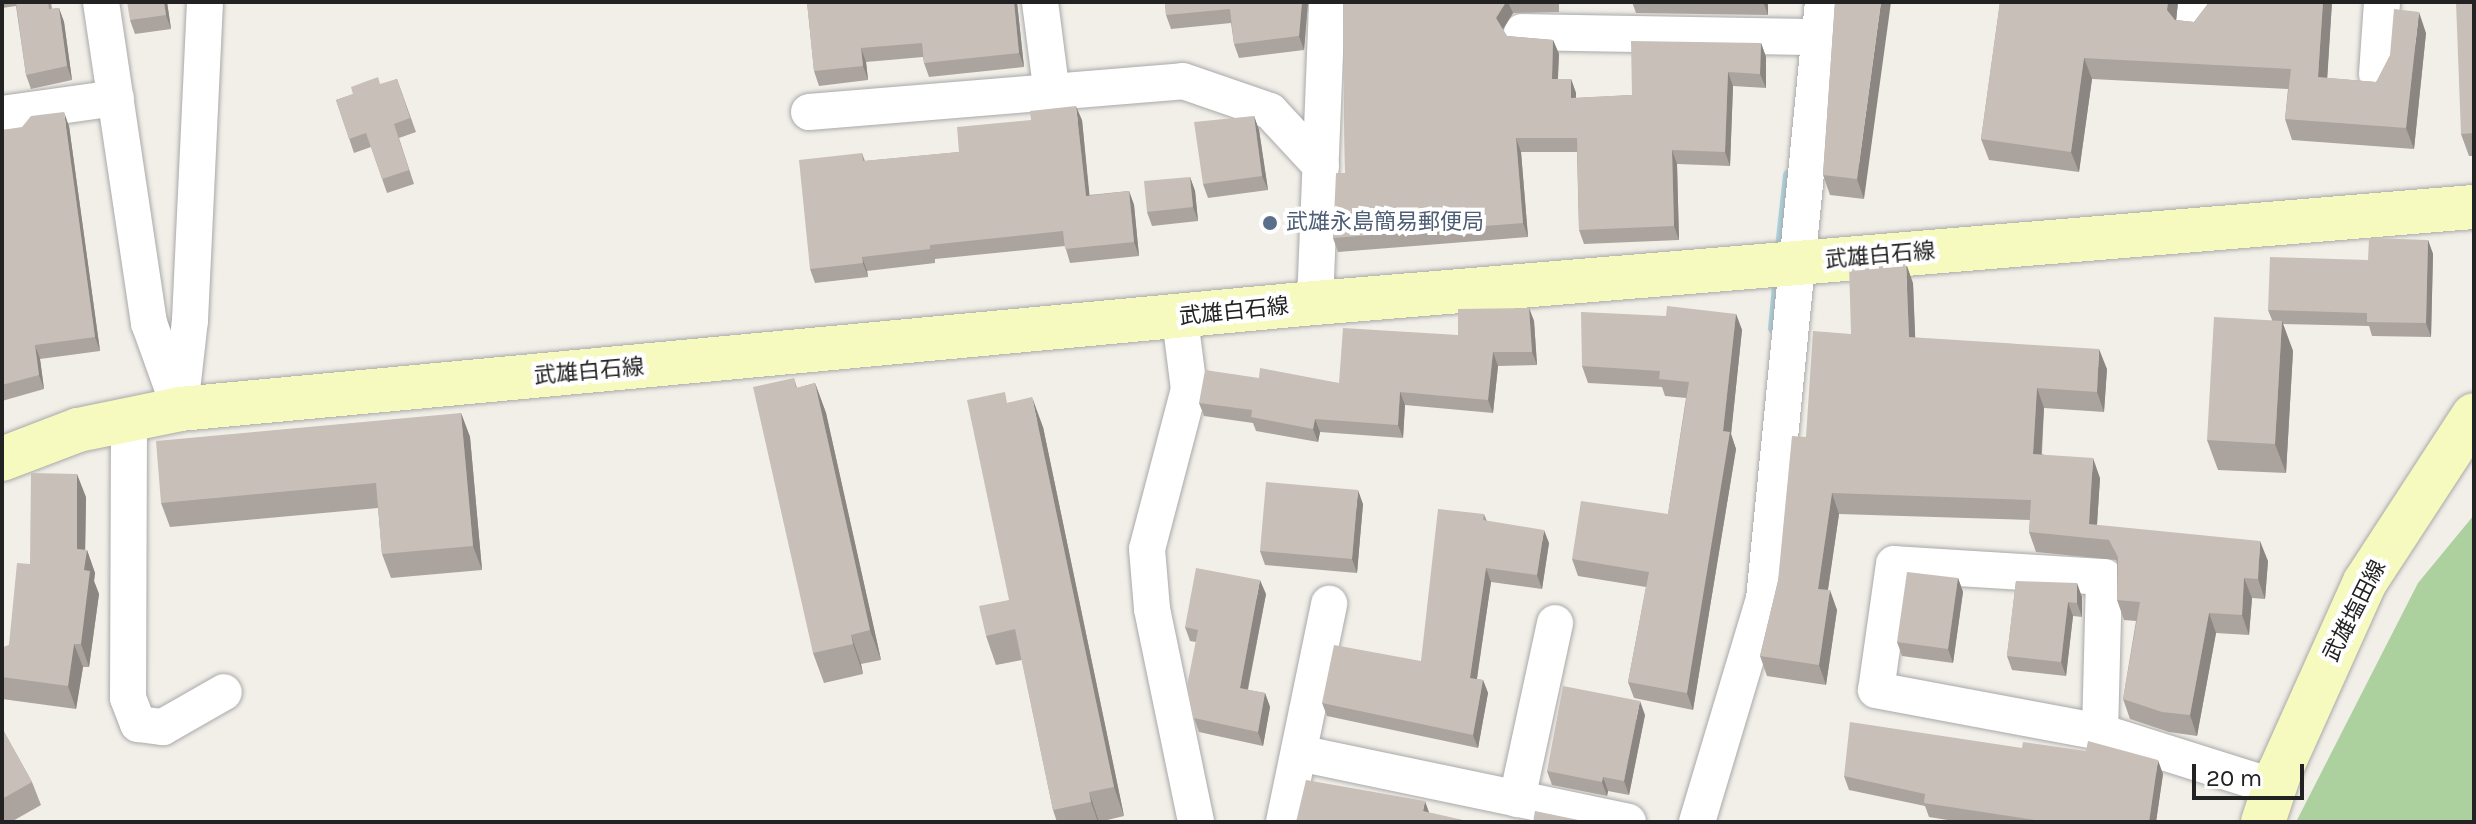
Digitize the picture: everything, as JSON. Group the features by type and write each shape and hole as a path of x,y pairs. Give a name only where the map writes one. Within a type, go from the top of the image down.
{"main road":[{"name":"武雄白石線","path":"2,459 78,430 180,409 1180,319 1315,303 2474,207"},
{"name":"武雄塩田線","path":"2268,804 2365,582 2474,415"}],"street":[{"path":"101,2 149,323 180,409"},
{"path":"180,409 190,320 205,2"},
{"path":"1040,2 1052,94"},
{"path":"1315,303 1327,2"},
{"path":"2377,74 2382,2"},
{"path":"1522,32 1821,19 1794,263 1764,599 1697,822"},
{"path":"809,112 1183,81 1270,111 1321,166"},
{"path":"2,114 116,98"},
{"path":"1180,319 1189,389 1147,549 1152,609 1196,822"},
{"path":"129,420 128,698 138,724 163,727 224,692"},
{"path":"2100,732 2104,577 1894,564 1876,690 2100,732 2268,804"},
{"path":"1284,822 1329,604"},
{"path":"1517,799 1555,623"},
{"path":"1299,753 1628,822"}],"green space":[{"path":"2474,515 2474,822 2296,822 2418,583"}],"building":[{"path":"16,2 48,2 49,9 59,8 67,66 26,75"},
{"path":"127,2 164,2 166,15 130,20"},
{"path":"807,2 1014,2 1019,53 924,63 922,43 861,48 863,66 814,71"},
{"path":"1165,2 1302,2 1299,36 1234,44 1230,9 1166,15"},
{"path":"1343,2 1506,2 1496,18 1507,36 1553,40 1552,79 1571,79 1571,98 1632,95 1631,41 1761,43 1760,74 1728,72 1725,152 1672,150 1674,226 1579,230 1577,138 1516,138 1523,223 1333,238 1336,173 1345,173"},
{"path":"1835,2 1881,2 1857,179 1823,175"},
{"path":"2000,2 2168,2 2167,10 2175,20 2194,22 2207,2 2323,2 2318,77 2376,82 2390,55 2394,9 2419,12 2406,128 2285,119 2291,69 2084,58 2071,152 1981,139"},
{"path":"2456,2 2474,2 2474,133 2461,134"},
{"path":"378,77 380,84 397,79 410,118 394,124 409,170 382,179 366,133 349,139 336,100 353,94 351,87"},
{"path":"1076,106 1086,196 1129,191 1134,242 1065,249 1063,231 930,245 930,249 862,257 863,263 810,269 799,160 862,153 863,161 959,152 957,127 1031,120 1030,111"},
{"path":"64,112 95,337 35,345 39,375 2,385 2,130 22,127 31,116"},
{"path":"1254,116 1262,176 1203,184 1194,122"},
{"path":"1190,177 1193,207 1147,212 1144,181"},
{"path":"2369,238 2428,240 2426,323 2367,322 2367,313 2268,310 2270,257 2368,260"},
{"path":"1906,263 1909,337 2099,349 2097,392 2037,388 2033,454 2093,458 2089,524 2260,541 2258,579 2244,578 2242,615 2209,613 2190,715 2162,712 2123,699 2140,602 2117,600 2118,557 2109,540 2029,532 2031,500 1832,493 1818,589 1830,590 1819,665 1760,656 1778,581 1792,436 1806,437 1813,331 1851,334 1849,265"},
{"path":"1667,306 1736,314 1723,431 1730,432 1687,693 1628,682 1649,572 1572,559 1581,501 1668,514 1689,382 1659,379 1660,371 1582,366 1581,312 1666,316"},
{"path":"1529,308 1532,352 1493,352 1488,400 1400,392 1398,425 1315,419 1313,429 1251,417 1252,410 1199,403 1205,370 1259,378 1260,368 1339,383 1343,328 1458,335 1458,309"},
{"path":"2214,317 2282,321 2275,444 2207,440"},
{"path":"794,378 796,388 815,383 870,630 851,635 853,644 813,653 753,387"},
{"path":"1005,392 1007,403 1032,397 1114,787 1089,792 1091,802 1053,810 1015,629 986,636 979,606 1009,600 967,400"},
{"path":"461,413 473,546 382,554 376,483 161,503 156,441"},
{"path":"31,473 77,474 77,549 87,550 84,570 90,571 81,644 74,644 68,686 2,677 2,648 9,645 17,563 30,564"},
{"path":"1266,482 1358,490 1352,559 1260,551"},
{"path":"1438,509 1484,514 1483,520 1544,530 1537,575 1486,568 1470,678 1483,680 1473,735 1322,703 1334,645 1421,661"},
{"path":"1196,568 1260,580 1240,688 1265,693 1258,732 1194,718 1187,686 1198,630 1185,627"},
{"path":"1907,572 1958,578 1948,649 1897,642"},
{"path":"2016,581 2077,583 2077,603 2068,602 2061,662 2007,656"},
{"path":"1563,686 1640,701 1624,781 1603,777 1602,782 1547,771"},
{"path":"1850,722 2022,748 2023,742 2086,751 2088,741 2158,760 2149,822 2048,822 1924,803 1925,794 1844,776"},
{"path":"2,728 32,782 2,799"},
{"path":"1306,780 1425,801 1423,811 1472,822 1296,822"},
{"path":"1535,811 1588,822 1533,822"}],"waterway":[{"path":"1779,256 1788,174"},
{"path":"1773,328 1778,274"}],"place":[{"name":"武雄永島簡易郵便局","path":"1270,223"}]}
